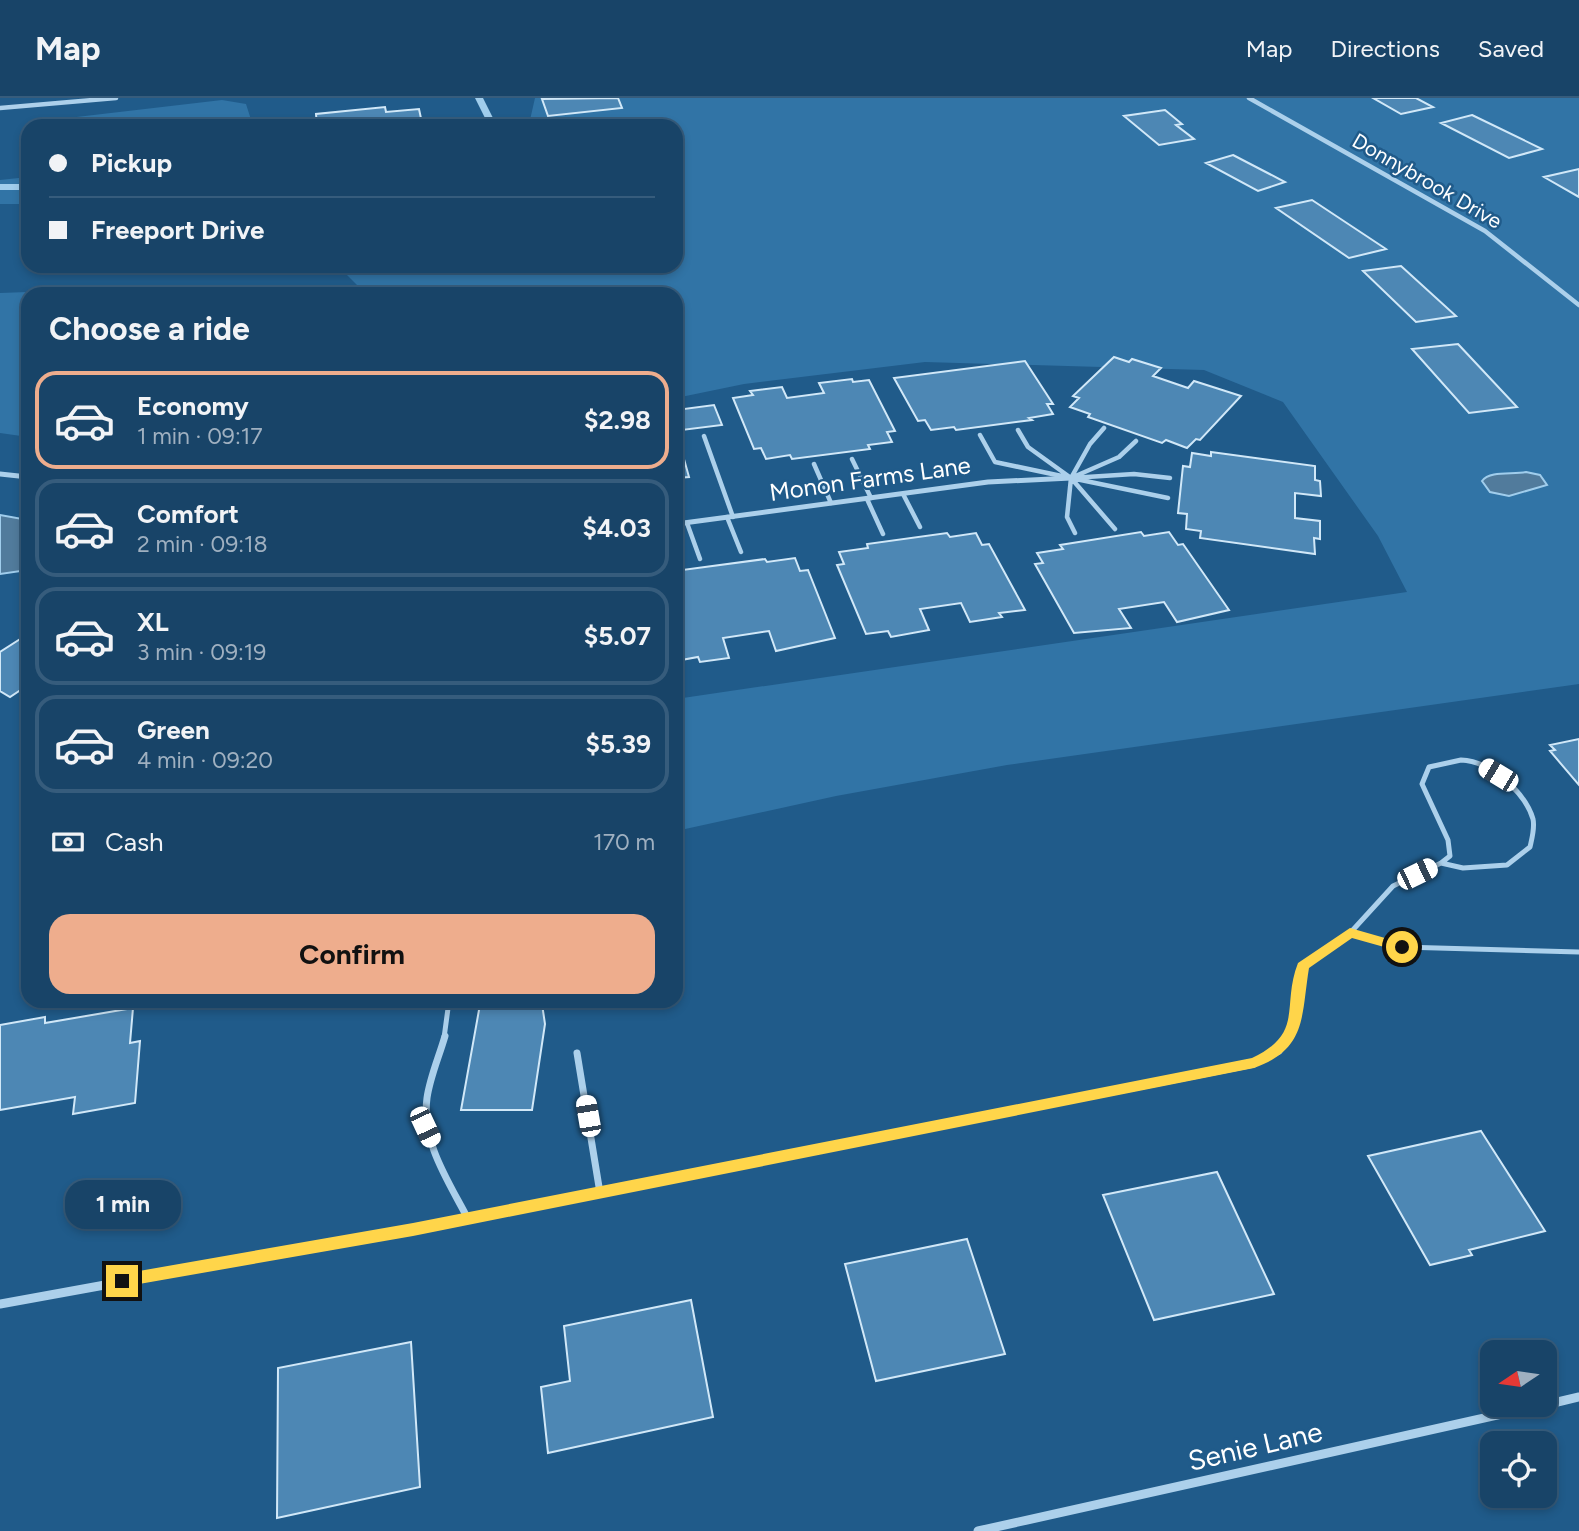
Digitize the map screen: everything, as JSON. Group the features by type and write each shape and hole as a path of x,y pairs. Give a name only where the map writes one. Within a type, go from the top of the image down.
{"street":[{"path":"0,108 117,98"},
{"name":"Donnybrook Drive","path":"1249,98 1485,231 1579,305"},
{"path":"0,474 21,476"},
{"name":"Monon Farms Lane","path":"683,523 988,482 1071,478"},
{"path":"0,1304 468,1219 1254,1063"},
{"name":"Senie Lane","path":"1558,1402 1579,1397"},
{"name":"Senie Lane","path":"978,1531 1486,1418"}],"lane":[{"path":"1076,533 1067,517 1071,478 1090,444 1104,428"},
{"path":"1018,430 1028,447 1071,478 1115,529"},
{"path":"980,435 995,462 1168,498"},
{"path":"704,436 741,552"},
{"path":"1071,478 1119,457 1136,441"},
{"path":"852,459 883,534"},
{"path":"814,464 831,503"},
{"path":"1071,478 1134,474 1170,478"},
{"path":"903,494 920,527"},
{"path":"687,523 700,559"},
{"path":"1441,863 1463,868 1507,865 1531,847 1534,822 1521,798 1498,775 1475,761 1455,761 1429,768 1422,783 1448,840 1450,856 1463,868"},
{"path":"1254,1063 1279,1051 1292,1032 1303,966 1350,932 1393,886 1450,856"},
{"path":"1350,932 1402,947 1579,952"},
{"path":"449,1008 449,1022 426,1099 425,1127 468,1219"},
{"path":"577,1053 600,1193"}],"shaded area":[{"path":"535,98 1579,98 1579,684 1007,765 836,796 683,829 683,698 1407,592 1378,536 1283,402 1204,370 925,362 744,384 683,397 683,287 359,287 345,273 683,273 683,119 530,119"},
{"path":"222,100 246,104 251,119 66,119"},
{"path":"21,178 21,204 0,204 0,180"},
{"path":"21,292 21,436 0,433 0,293"},
{"path":"1526,472 1540,475 1547,485 1509,496 1490,492 1482,481 1490,475"},
{"path":"0,515 21,519 21,571 0,574"}],"building":[{"path":"618,98 622,108 548,116 542,99"},
{"path":"1373,98 1416,98 1433,107 1401,114"},
{"path":"385,107 386,112 419,109 421,119 316,119 316,114"},
{"path":"1165,110 1182,124 1176,125 1194,139 1159,145 1124,116"},
{"path":"1472,115 1542,149 1509,158 1441,123"},
{"path":"1233,155 1285,182 1258,191 1206,163"},
{"path":"1579,169 1579,197 1544,177"},
{"path":"1312,200 1386,249 1349,258 1276,208"},
{"path":"1401,266 1456,316 1416,322 1363,271"},
{"path":"1458,344 1517,407 1469,413 1412,349"},
{"path":"1114,357 1129,362 1132,359 1161,368 1153,376 1188,388 1194,381 1241,396 1200,440 1196,439 1187,448 1166,440 1162,443 1088,417 1090,414 1070,407 1079,398 1073,396"},
{"path":"1025,361 1053,404 1047,404 1053,414 1029,418 1032,420 956,430 954,427 931,430 925,420 918,421 894,378"},
{"path":"852,379 853,382 869,380 895,431 887,432 892,442 868,445 870,449 792,459 790,455 766,459 761,448 754,449 733,398 753,395 750,391 782,387 787,398 824,393 819,383"},
{"path":"714,405 722,425 683,430 683,409"},
{"path":"1211,452 1315,466 1315,480 1320,481 1321,496 1295,493 1295,518 1320,521 1320,539 1314,538 1315,554 1200,538 1201,531 1186,529 1187,514 1178,513 1183,466 1190,467 1192,453 1211,456"},
{"path":"683,456 689,477 683,477"},
{"path":"1141,532 1144,536 1169,532 1178,545 1183,544 1229,610 1177,622 1164,602 1119,609 1131,628 1074,633 1035,564 1043,563 1037,553 1063,549 1060,545"},
{"path":"947,533 950,537 976,533 982,545 989,544 1025,610 999,613 1002,617 970,622 961,603 920,609 929,630 891,637 888,631 866,634 837,565 844,564 839,552 868,548 867,544"},
{"path":"795,558 800,571 808,570 835,638 776,651 769,631 723,638 729,658 700,662 698,657 683,660 683,570 765,559 767,562"},
{"path":"21,638 21,690 10,697 0,691 0,652"},
{"path":"1579,739 1579,785 1550,751 1555,750 1550,745"},
{"path":"133,1008 130,1043 140,1041 135,1103 73,1114 75,1097 0,1110 0,1025 45,1017 45,1023"},
{"path":"543,1008 545,1024 532,1110 461,1110 479,1010"},
{"path":"1481,1131 1545,1231 1469,1250 1472,1255 1430,1265 1368,1156"},
{"path":"1217,1172 1274,1294 1154,1320 1103,1195"},
{"path":"967,1239 1005,1354 876,1381 845,1264"},
{"path":"691,1300 713,1417 548,1453 541,1387 570,1381 564,1326"},
{"path":"411,1342 420,1487 277,1518 278,1368"}],"waterway":[{"path":"479,98 490,119"},
{"path":"0,187 21,187"}],"route":[{"path":"122,1281 413,1230 1254,1063 1279,1051 1292,1032 1303,966 1350,932 1402,947"}]}
